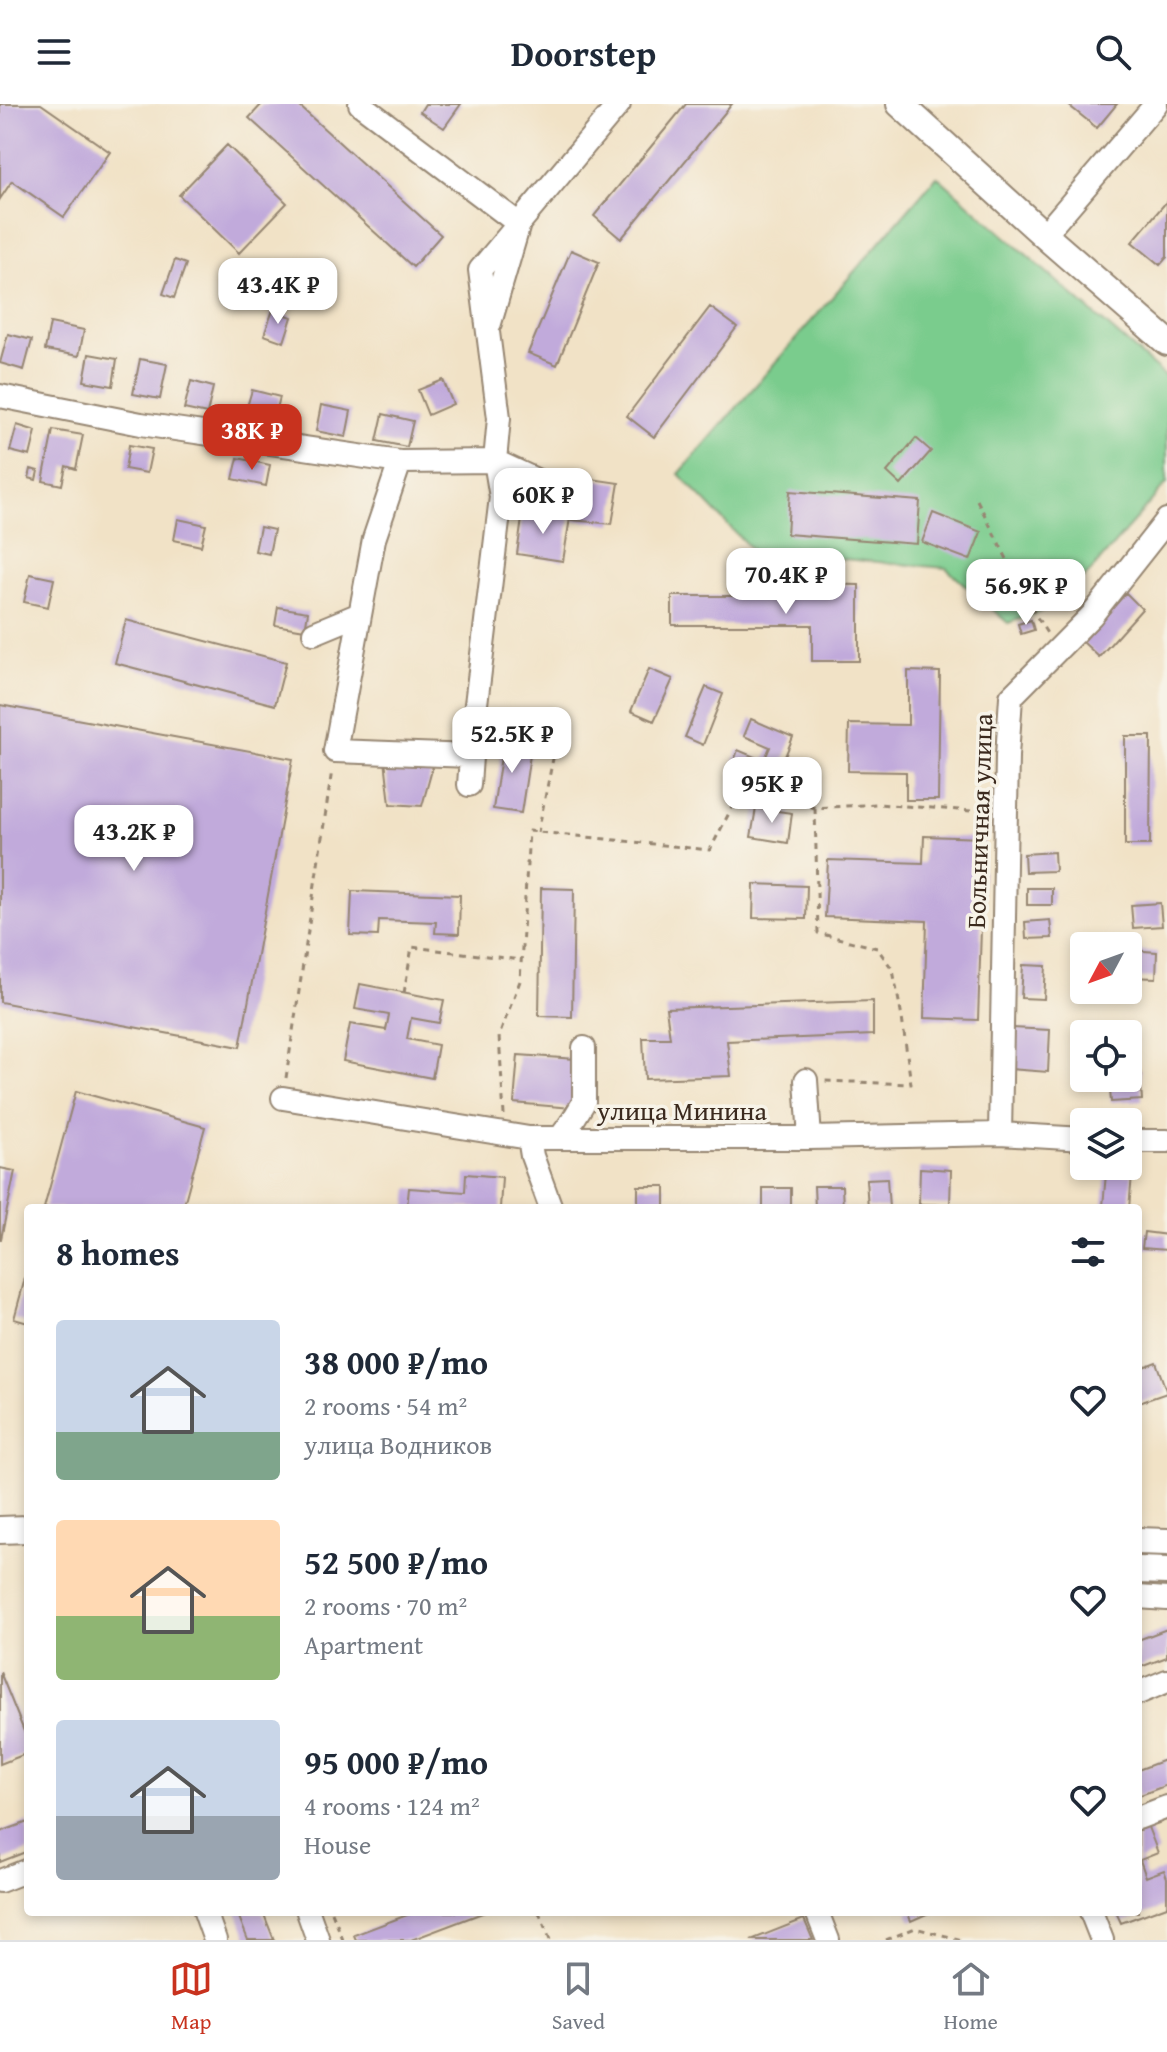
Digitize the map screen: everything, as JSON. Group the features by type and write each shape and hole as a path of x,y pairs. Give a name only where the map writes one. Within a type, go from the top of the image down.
{"main road":[{"path":"900,104 1167,342"},
{"path":"0,1530 24,1529"},
{"path":"1142,1541 1167,1542"},
{"path":"1142,1570 1167,1571"}],"street":[{"path":"360,104 519,224"},
{"path":"469,785 501,497 495,461 499,418 480,270 619,104"},
{"path":"1044,235 1156,104"},
{"path":"0,396 141,424 400,462 495,461 536,480"},
{"path":"400,462 374,539 335,751 471,756"},
{"name":"Больничная улица","path":"1000,1134 1011,697 1092,615 1167,520"},
{"path":"314,633 360,614"},
{"path":"560,1138 584,1102 584,1048"},
{"path":"806,1080 810,1138"},
{"name":"улица Минина","path":"283,1098 529,1138 1000,1134 1070,1138"},
{"path":"529,1138 532,1156 550,1204"},
{"path":"1142,1141 1167,1141"},
{"path":"1142,1597 1167,1599"},
{"path":"1142,1691 1167,1681"},
{"path":"1142,1816 1167,1807"},
{"path":"0,1881 24,1872"},
{"path":"206,1916 215,1940"},
{"path":"309,1916 318,1940"},
{"path":"819,1916 828,1940"},
{"path":"1093,1916 1102,1940"}],"path":[{"path":"977,500 1035,614 1058,651"},
{"path":"473,729 557,739 538,832"},
{"path":"283,1098 335,751"},
{"path":"505,1134 499,1036 520,981 529,831 710,850 743,786 815,808 877,804 1006,814"},
{"path":"806,1080 911,1084 893,970 877,948 818,933 815,808"},
{"path":"404,993 412,947 521,960"},
{"path":"334,1916 343,1940"},
{"path":"541,1916 550,1940"},
{"path":"886,1940 915,1928 962,1940"}],"green space":[{"path":"937,176 1167,378 1167,483 1091,571 1056,606 1008,623 946,568 753,551 679,474"}],"building":[{"path":"0,104 41,104 110,152 64,217 12,181 0,199"},
{"path":"262,104 297,104 441,235 413,267 249,118"},
{"path":"425,104 461,104 444,128 420,112"},
{"path":"686,104 732,104 621,239 594,216"},
{"path":"1067,104 1117,104 1097,128"},
{"path":"227,145 287,203 239,253 179,195"},
{"path":"1167,201 1167,257 1160,265 1132,242"},
{"path":"571,250 599,262 557,365 528,353"},
{"path":"175,260 186,264 174,298 163,294"},
{"path":"710,307 737,327 654,437 627,416"},
{"path":"273,310 292,317 284,342 264,335"},
{"path":"50,323 84,330 79,356 45,350"},
{"path":"8,334 32,340 24,370 0,363"},
{"path":"89,354 117,359 113,386 84,381"},
{"path":"140,359 167,364 160,399 133,394"},
{"path":"443,380 453,404 428,415 418,390"},
{"path":"191,381 213,387 207,414 184,409"},
{"path":"252,390 280,397 273,424 244,417"},
{"path":"321,405 351,411 346,437 316,431"},
{"path":"383,414 413,421 407,447 377,441"},
{"path":"17,425 36,431 30,456 10,451"},
{"path":"53,430 83,435 76,469 66,466 62,485 43,481"},
{"path":"916,438 931,451 901,485 887,472"},
{"path":"129,445 152,449 147,473 125,469"},
{"path":"238,458 270,465 266,486 233,479"},
{"path":"31,469 38,471 36,480 29,478"},
{"path":"578,477 619,483 612,524 572,520"},
{"path":"790,491 920,501 917,544 787,534"},
{"path":"523,512 570,518 563,561 517,554"},
{"path":"933,513 981,532 970,560 922,542"},
{"path":"178,519 206,525 201,546 174,540"},
{"path":"260,527 274,530 269,554 255,551"},
{"path":"30,574 54,579 48,607 24,602"},
{"path":"812,584 859,585 859,661 812,661 812,625 672,625 672,596 812,596"},
{"path":"1126,593 1142,609 1099,657 1083,642"},
{"path":"278,607 308,612 305,630 275,625"},
{"path":"126,620 286,662 275,705 115,663"},
{"path":"1031,620 1034,630 1021,634 1018,624"},
{"path":"649,669 673,679 654,721 631,711"},
{"path":"908,671 940,672 938,800 906,800 906,772 848,771 849,724 908,725"},
{"path":"706,687 723,694 703,745 685,737"},
{"path":"0,705 293,759 240,1047 0,1002"},
{"path":"751,719 793,737 773,786 731,769 738,750 764,761 770,747 744,736"},
{"path":"1125,736 1151,736 1150,845 1125,845"},
{"path":"504,737 532,742 521,813 493,809"},
{"path":"385,760 433,766 422,806 390,804"},
{"path":"756,808 792,813 788,843 751,837"},
{"path":"924,836 984,838 978,1020 924,1018 927,921 825,917 828,860 923,863"},
{"path":"1054,852 1055,871 1025,872 1024,854"},
{"path":"754,884 807,886 806,919 753,918"},
{"path":"541,888 574,889 572,1017 539,1016"},
{"path":"1027,888 1052,888 1052,905 1027,905"},
{"path":"352,891 460,895 459,934 435,933 436,922 379,920 378,936 350,935"},
{"path":"1160,903 1162,926 1133,928 1131,905"},
{"path":"1050,920 1052,938 1026,939 1025,922"},
{"path":"1142,951 1157,952 1156,978 1142,977"},
{"path":"1023,965 1046,966 1044,999 1021,998"},
{"path":"360,984 444,1000 439,1023 411,1018 407,1039 438,1045 432,1078 343,1061 350,1024 386,1030 389,1015 355,1009"},
{"path":"873,1001 873,1035 727,1041 731,1076 645,1079 643,1038 670,1038 666,1008"},
{"path":"1012,1028 1050,1030 1048,1072 1010,1069"},
{"path":"518,1055 576,1059 572,1108 514,1103"},
{"path":"76,1091 205,1127 184,1204 45,1204"},
{"path":"1110,1092 1141,1092 1142,1100 1111,1102"},
{"path":"0,1168 15,1171 1,1239 0,1239"},
{"path":"920,1168 951,1170 950,1204 919,1204"},
{"path":"466,1174 502,1177 500,1204 407,1204 409,1188 465,1192"},
{"path":"887,1178 889,1204 868,1204 866,1179"},
{"path":"1105,1180 1132,1180 1129,1204 1103,1204"},
{"path":"638,1186 665,1186 665,1204 638,1204"},
{"path":"814,1186 842,1186 843,1204 815,1204"},
{"path":"763,1188 791,1188 791,1204 763,1204"},
{"path":"1144,1232 1167,1235 1167,1250 1142,1248"},
{"path":"24,1282 24,1322 14,1319"},
{"path":"1156,1362 1167,1393 1142,1402 1142,1367"},
{"path":"1167,1629 1167,1657 1142,1666 1142,1638"},
{"path":"0,1672 24,1731 24,1755 0,1764"},
{"path":"1167,1759 1167,1785 1142,1794 1142,1768"},
{"path":"1146,1822 1158,1853 1142,1859 1142,1824"},
{"path":"24,1823 24,1853 0,1862 0,1832"},
{"path":"1142,1866 1146,1877 1164,1870 1167,1906 1142,1915"},
{"path":"239,1916 265,1916 274,1940 248,1940"},
{"path":"404,1916 474,1916 411,1940 356,1940 354,1935"},
{"path":"1118,1916 1140,1916 1121,1923"},
{"path":"804,1919 813,1940 751,1940"}]}
